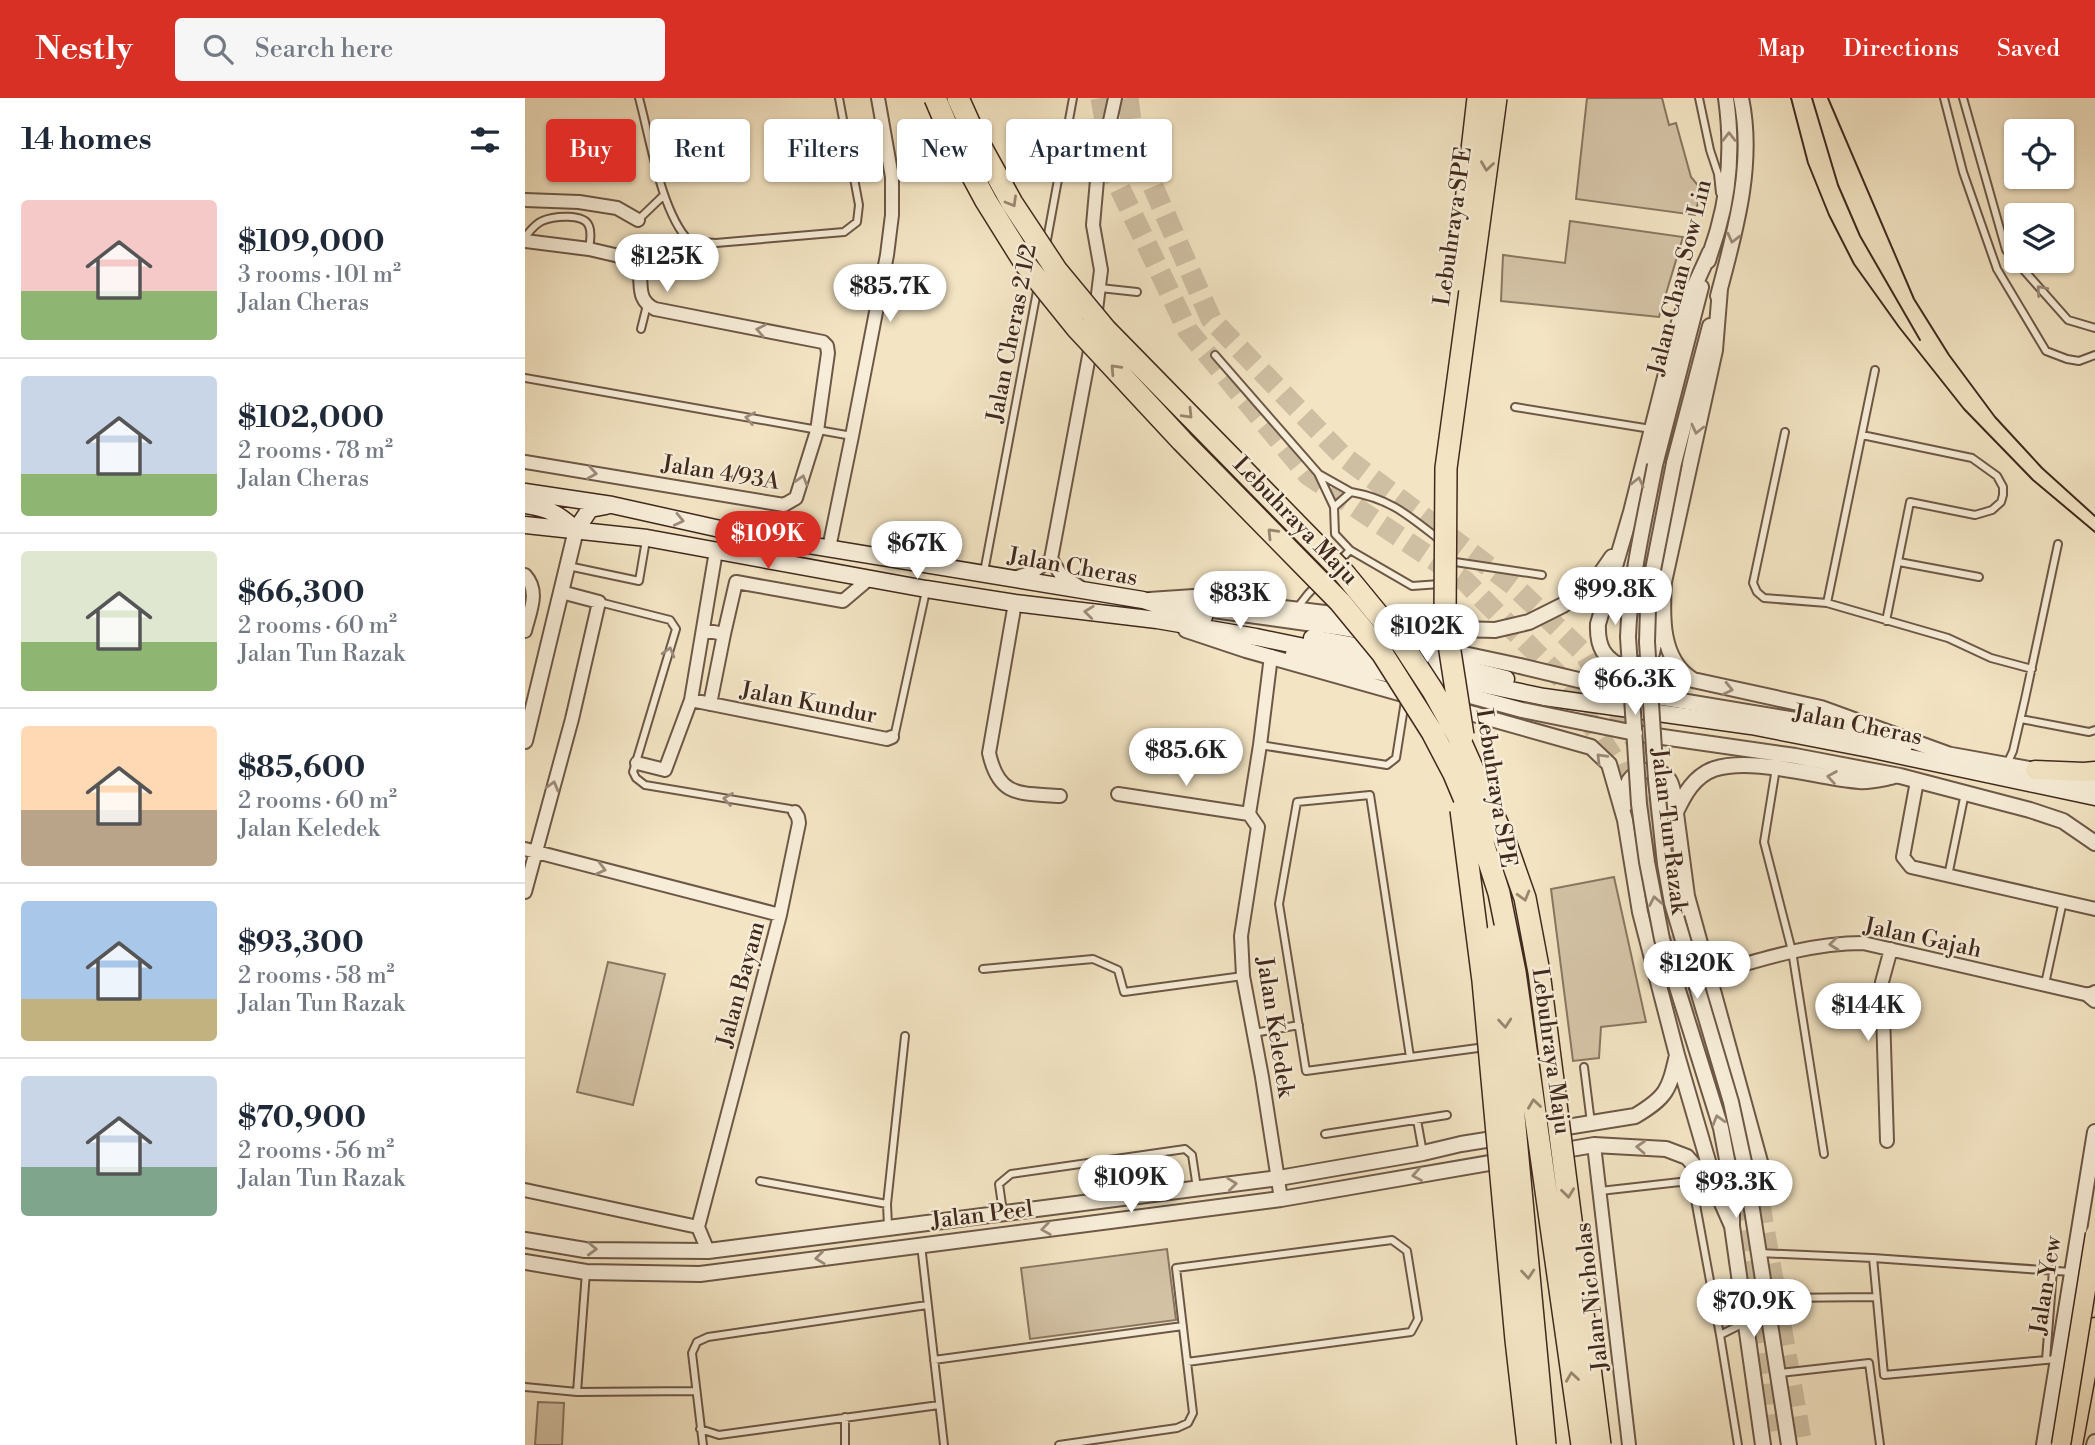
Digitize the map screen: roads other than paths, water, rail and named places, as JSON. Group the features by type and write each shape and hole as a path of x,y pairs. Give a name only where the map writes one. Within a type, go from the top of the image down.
{"highway":[{"name":"Lebuhraya Maju","path":"935,98 986,201 1026,265 1076,327 1182,441 1340,602 1382,653 1432,732 1454,774 1483,843 1499,893 1515,972 1582,1445"},
{"name":"Lebuhraya Maju","path":"958,98 975,136 1012,203 1057,271 1105,329 1343,572 1403,645 1458,736 1505,841 1525,898 1539,972 1600,1445"},
{"name":"Lebuhraya SPE","path":"1478,98 1436,473 1435,618 1483,981 1528,1445"},
{"name":"Lebuhraya SPE","path":"1496,98 1446,468 1445,619 1501,978 1545,1445"}],"main road":[{"name":"Jalan Cheras","path":"525,492 612,505 747,535 1143,600 1186,614 1432,660 1609,707"},
{"path":"525,505 543,507 561,516 576,530 590,509 612,505"},
{"name":"Jalan Cheras","path":"525,526 647,538 926,589 1256,636 1544,697 1764,729 2095,797"},
{"path":"2035,769 2095,771"},
{"name":"Jalan Yew","path":"2049,1444 2095,1234"},
{"path":"2073,1445 2095,1327"}],"street":[{"path":"829,548 887,255 892,215 892,177 878,98"},
{"path":"1088,591 1061,575 1051,559 1100,288 1101,270 1093,225 1097,180 1115,98"},
{"name":"Jalan Chan Sow Lin","path":"1655,465 1722,208 1728,172 1729,119 1725,98"},
{"name":"Jalan Chan Sow Lin","path":"1674,463 1737,222 1746,169 1741,98"},
{"path":"525,200 579,202 617,208 638,220"},
{"path":"525,239 632,259 637,263 642,298 647,305"},
{"path":"1662,612 1652,653 1645,662 1625,669 1612,662 1602,651 1597,639 1598,624 1631,512 1680,318 1710,252"},
{"path":"1720,289 1715,350 1664,582 1664,631 1673,659 1679,669 1693,680 1821,708 1953,756"},
{"name":"Jalan 4/93A","path":"525,462 784,505 796,498 817,431 827,346 823,342 655,309 647,305"},
{"name":"Jalan Tun Razak","path":"1674,463 1652,575 1647,642 1656,779 1665,864 1672,903 1731,1102 1749,1186 1789,1445"},
{"name":"Jalan Tun Razak","path":"1655,465 1630,598 1628,637 1639,804 1662,939 1721,1128 1732,1186 1732,1226 1763,1445"},
{"path":"525,741 576,530"},
{"path":"1143,600 1193,597 1457,629 1495,630 1529,622 1563,605 1594,583 1619,547"},
{"path":"637,763 665,770 691,700 716,551"},
{"path":"1010,578 1033,572 1051,559"},
{"path":"525,575 533,585 534,593 525,631"},
{"path":"710,704 736,582 843,601 869,579"},
{"path":"525,892 530,850 572,719 599,602 561,592"},
{"path":"1143,600 1342,628 1633,693 1796,720 1953,756 2035,769 2095,785"},
{"path":"1015,603 989,753 991,764 1004,787 1019,793 1060,796"},
{"path":"1157,620 1246,650 1591,747 1609,764 1625,820 1640,912 1677,1055 1717,1192 1732,1226"},
{"path":"1157,620 1255,646 1379,671 1522,710 1654,737 1795,756 1900,776 2063,821 2095,843"},
{"path":"703,630 724,634"},
{"name":"Jalan Keledek","path":"1271,656 1249,814 1258,827 1241,936 1243,976 1281,1199"},
{"name":"Jalan Kundur","path":"691,700 887,739 892,737"},
{"path":"1676,812 1687,789 1713,769 1737,766 1776,768 1862,782 1900,776"},
{"path":"1625,820 1628,782 1645,770 1659,771 1669,779 1673,791 1687,896 1762,1169 1749,1186"},
{"path":"1917,781 1903,857 1911,867 2095,909"},
{"path":"1118,794 1249,814"},
{"path":"780,915 799,822 795,812"},
{"name":"Jalan Bayam","path":"530,850 780,915 698,1227"},
{"name":"Jalan Gajah","path":"1708,975 1792,951 1836,943 1863,943 2093,996"},
{"path":"1887,1141 1882,982 1891,949"},
{"name":"Jalan Peel","path":"525,1240 585,1250 708,1251 1279,1178 1461,1144 1635,1116 1653,1105 1669,1088 1677,1055"},
{"name":"Jalan Yew","path":"2049,1444 2052,1359 2067,1305 2095,1132"},
{"path":"1461,1144 1464,1167"},
{"name":"Jalan Peel","path":"525,1262 586,1272 700,1274 1281,1199 1594,1145 1666,1149 1687,1157 1717,1192"},
{"name":"Jalan Nicholas","path":"1594,1145 1629,1445"},
{"path":"525,1190 698,1227 708,1251"},
{"path":"2067,1305 2075,1314 2095,1318"}],"lane":[{"path":"639,98 664,195 682,233 689,241 716,243 844,232 857,222 859,205 839,98"},
{"name":"Jalan Cheras 2 1/2","path":"1043,260 1073,98"},
{"path":"1699,98 1718,174 1722,208"},
{"path":"1944,98 1963,172 1997,269 2046,351 2079,361 2095,355"},
{"path":"1963,98 2005,250 2068,320 2095,328"},
{"path":"638,220 664,195"},
{"path":"525,239 541,222 551,218 580,218 587,222 591,229 589,249"},
{"name":"Jalan Cheras 2 1/2","path":"984,573 1040,274"},
{"path":"1100,288 1137,292"},
{"path":"641,329 647,305"},
{"path":"1215,355 1318,473 1334,507 1335,534 1350,551 1412,586 1439,585 1455,562"},
{"path":"1827,603 1875,370"},
{"path":"525,378 852,436"},
{"path":"1515,407 1650,429"},
{"path":"1785,432 1753,583 1757,592 1764,598 1827,603 1948,638 1991,658 2032,668"},
{"path":"1862,435 1972,458 1997,476 2003,487 2001,502 1992,510 1975,515 1910,502 1886,621"},
{"path":"1318,473 1351,492 1367,495 1399,508 1445,544 1455,562"},
{"path":"1334,507 1351,492"},
{"path":"568,566 639,581 647,538"},
{"path":"2007,765 2021,719 2059,544"},
{"path":"1296,610 1350,551"},
{"path":"1455,562 1542,575"},
{"path":"1899,562 1979,577"},
{"name":"Jalan Kundur","path":"892,737 926,589"},
{"path":"599,602 670,620 675,629 633,772 636,778 645,785 795,812"},
{"path":"1260,745 1387,765 1396,758 1406,696"},
{"path":"2021,719 2089,732 2095,730"},
{"path":"1776,768 1764,842 1792,951 1824,1154"},
{"path":"1948,876 1965,793"},
{"path":"1410,1057 1370,795 1297,802 1279,904 1306,1071 1478,1048"},
{"path":"2045,984 2063,901"},
{"path":"983,969 1093,959 1118,970 1124,992 1243,976"},
{"path":"1254,1032 1299,1025"},
{"path":"888,1228 887,1204 905,1036"},
{"path":"1584,1067 1591,1123"},
{"path":"1325,1134 1447,1115"},
{"path":"1417,1120 1423,1153"},
{"path":"1004,1214 999,1184 1010,1174 1185,1149 1192,1155 1197,1188"},
{"path":"760,1181 887,1204"},
{"path":"1600,1191 1680,1182 1688,1186 1694,1194 1738,1445"},
{"path":"1059,1445 1177,1428 1188,1423 1193,1413 1187,1362 1183,1326 1176,1268 1392,1240 1407,1251 1418,1319 1411,1332 1187,1362"},
{"path":"921,1245 944,1445"},
{"path":"1759,1253 2072,1272"},
{"path":"1873,1258 1884,1375 2052,1359 2053,1270"},
{"path":"577,1392 586,1272"},
{"path":"1766,1298 1876,1297"},
{"path":"703,1445 692,1353 697,1342 708,1336 927,1306"},
{"path":"1720,1335 1746,1322"},
{"path":"934,1360 1183,1326"},
{"path":"1778,1374 1869,1363 1880,1445"},
{"path":"525,1387 577,1392 695,1391"},
{"path":"700,1429 719,1435 939,1405"},
{"path":"845,1417 845,1445"}],"tunnel":[{"path":"1101,98 1115,178 1188,331 1308,475 1465,581 1563,680 1617,764 1633,805"},
{"path":"1128,98 1134,143 1211,319 1343,456 1513,585 1585,654 1642,752 1683,891"},
{"path":"1649,845 1710,1074"},
{"path":"1739,1112 1754,1171 1802,1445"},
{"path":"1728,1139 1739,1181 1768,1432"}],"tram line":[{"path":"1791,98 1808,163 1829,215 1854,264 1899,327 1964,409 2033,480 2095,532"},
{"path":"1812,98 1838,185 1860,236 1920,340"},
{"path":"1828,98 1914,299 1949,355 1995,417 2042,468 2095,516"}]}
